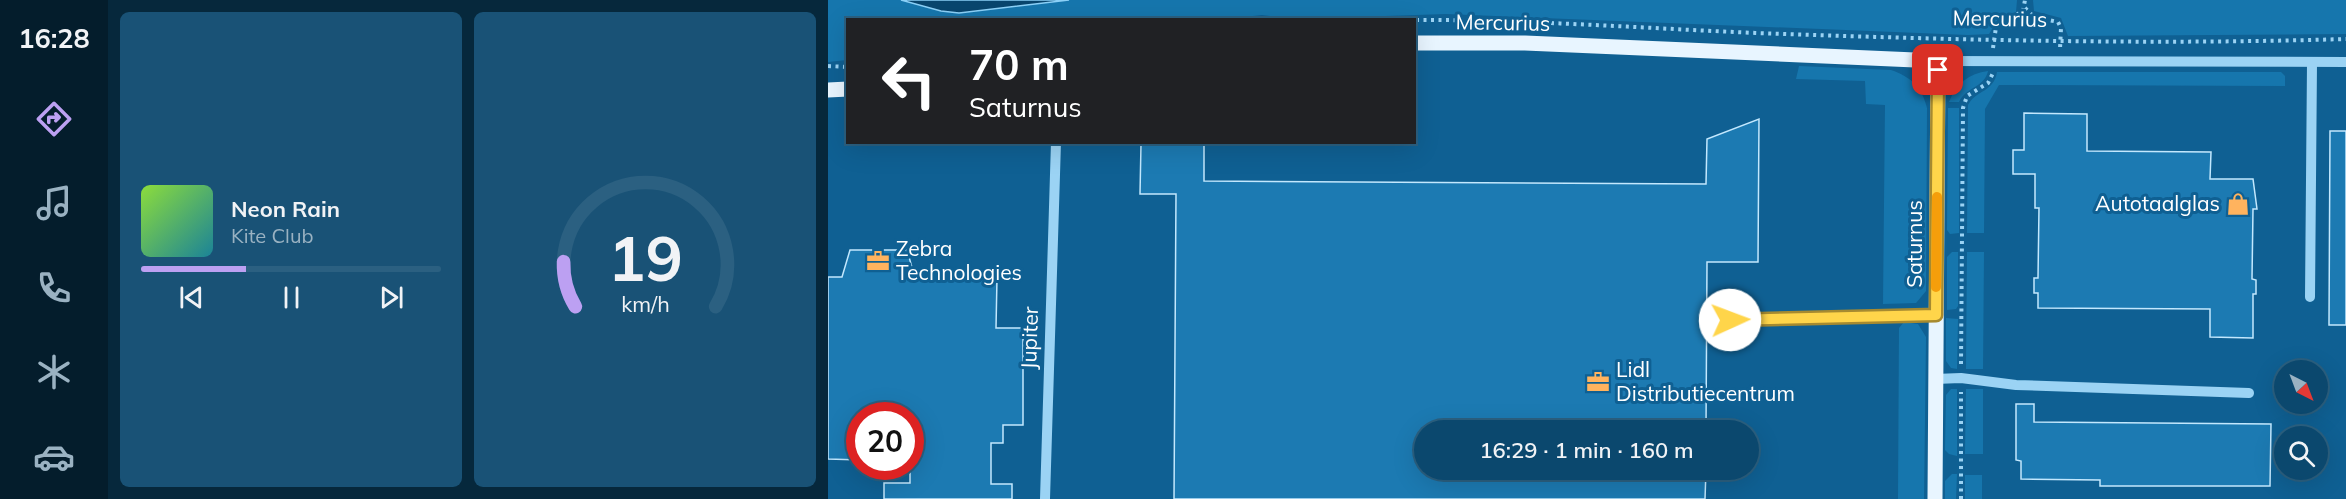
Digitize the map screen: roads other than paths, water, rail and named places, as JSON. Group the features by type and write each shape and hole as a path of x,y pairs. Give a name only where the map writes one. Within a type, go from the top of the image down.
{"main road":[{"name":"Mercurius","path":"1416,43 1525,43 1938,61"},
{"name":"Saturnus","path":"1935,499 1938,61"},
{"path":"828,90 846,89"}],"street":[{"name":"Mercurius","path":"1938,61 2346,62"},
{"path":"2310,297 2312,63"},
{"name":"Jupiter","path":"1045,499 1056,144"},
{"path":"1730,320 1936,315"},
{"path":"1935,379 1961,378 2016,385 2249,393"}],"place":[{"name":"Autotaalglas","path":"2238,204"},
{"name":"Zebra Technologies","path":"878,261"},
{"name":"Lidl Distributiecentrum","path":"1598,382"}]}
